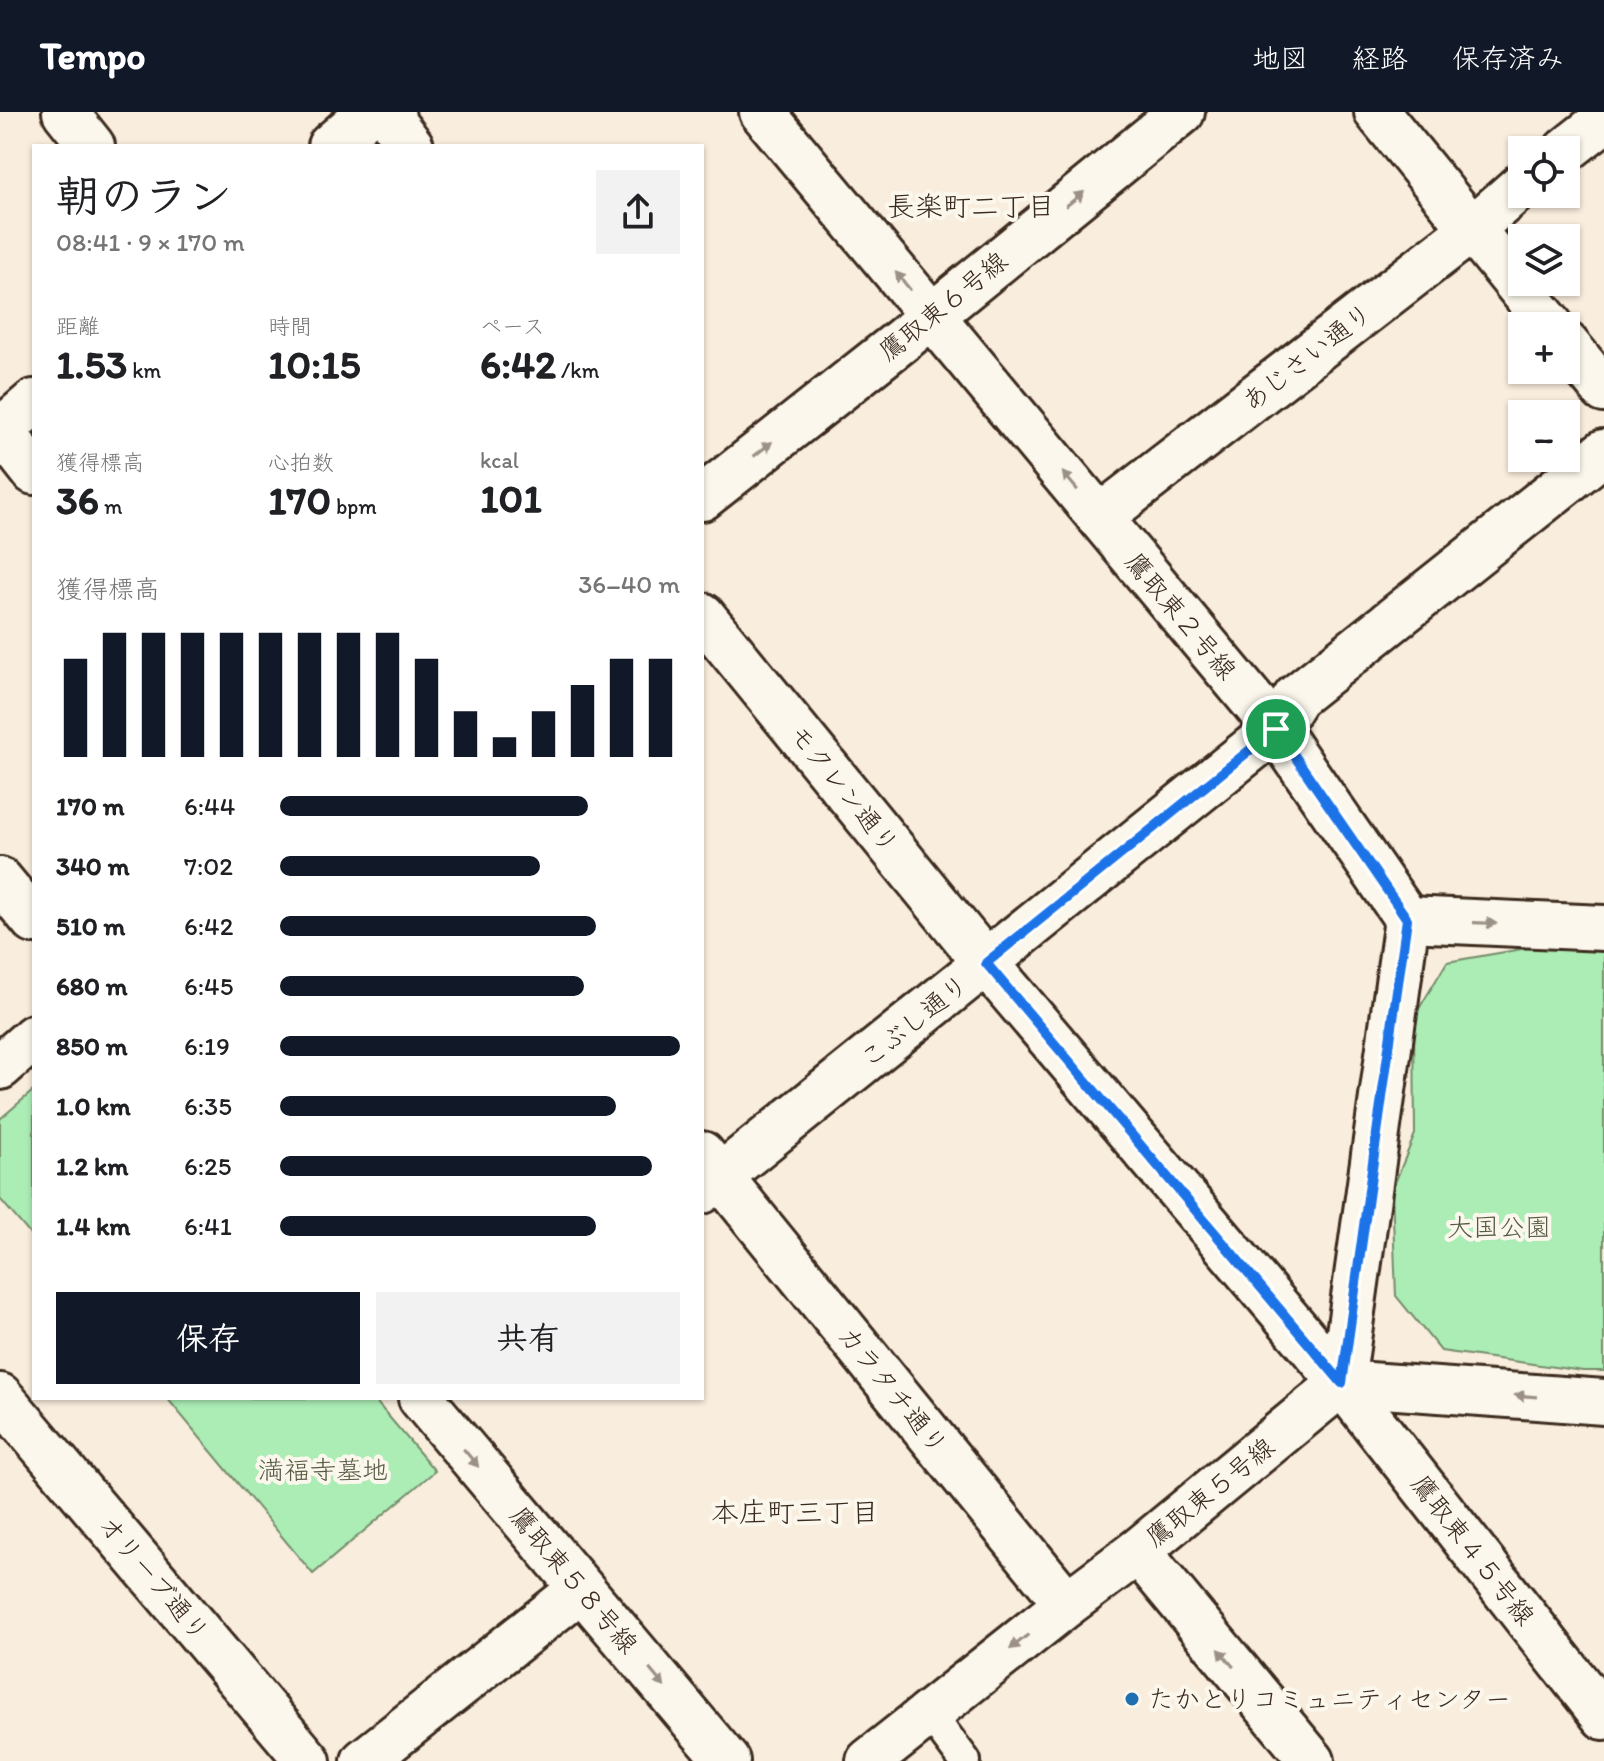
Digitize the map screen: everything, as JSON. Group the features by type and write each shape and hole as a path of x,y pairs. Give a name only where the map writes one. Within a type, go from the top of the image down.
{"street":[{"path":"65,112 90,144"},
{"path":"332,144 369,112"},
{"path":"392,112 394,124 409,144"},
{"name":"鷹取東２号線","path":"762,112 1276,729 1407,919"},
{"name":"鷹取東６号線","path":"704,496 1182,112"},
{"path":"1377,112 1539,312"},
{"path":"1580,139 1604,120"},
{"name":"あじさい通り","path":"1100,517 1471,230 1508,196"},
{"path":"1580,361 1604,390"},
{"path":"32,404 0,430 32,470"},
{"name":"こぶし通り","path":"708,1174 986,963 1276,729 1296,697 1604,452"},
{"name":"モクレン通り","path":"704,617 986,963 1342,1383"},
{"path":"0,880 32,919"},
{"path":"1604,928 1407,919 1342,1383 1604,1402"},
{"path":"0,1067 32,1039"},
{"name":"カラタチ通り","path":"708,1174 1067,1604"},
{"name":"鷹取東５号線","path":"869,1761 1138,1551 1342,1383"},
{"name":"鷹取東４５号線","path":"1342,1383 1604,1717"},
{"name":"オリーブ通り","path":"0,1396 308,1761"},
{"name":"鷹取東５８号線","path":"436,1403 581,1589 727,1761"},
{"path":"1138,1551 1312,1761"},
{"path":"364,1761 581,1589"}],"lane":[{"path":"929,1713 965,1761"}],"green space":[{"name":"大国公園","path":"1539,946 1604,950 1604,1371 1583,1371 1441,1351 1396,1296 1392,1190 1415,1134 1414,1017 1447,962"},
{"path":"32,1092 32,1237 0,1199 0,1119"},
{"name":"満福寺墓地","path":"169,1400 375,1400 435,1471 313,1574"}],"place":[{"name":"たかとりコミュニティセンター","path":"1132,1699"}],"district":[{"name":"長楽町二丁目","path":"971,206"},
{"name":"本庄町三丁目","path":"795,1512"}],"route":[{"path":"1276,729 1407,919 1342,1383 986,963 1276,729"}]}
